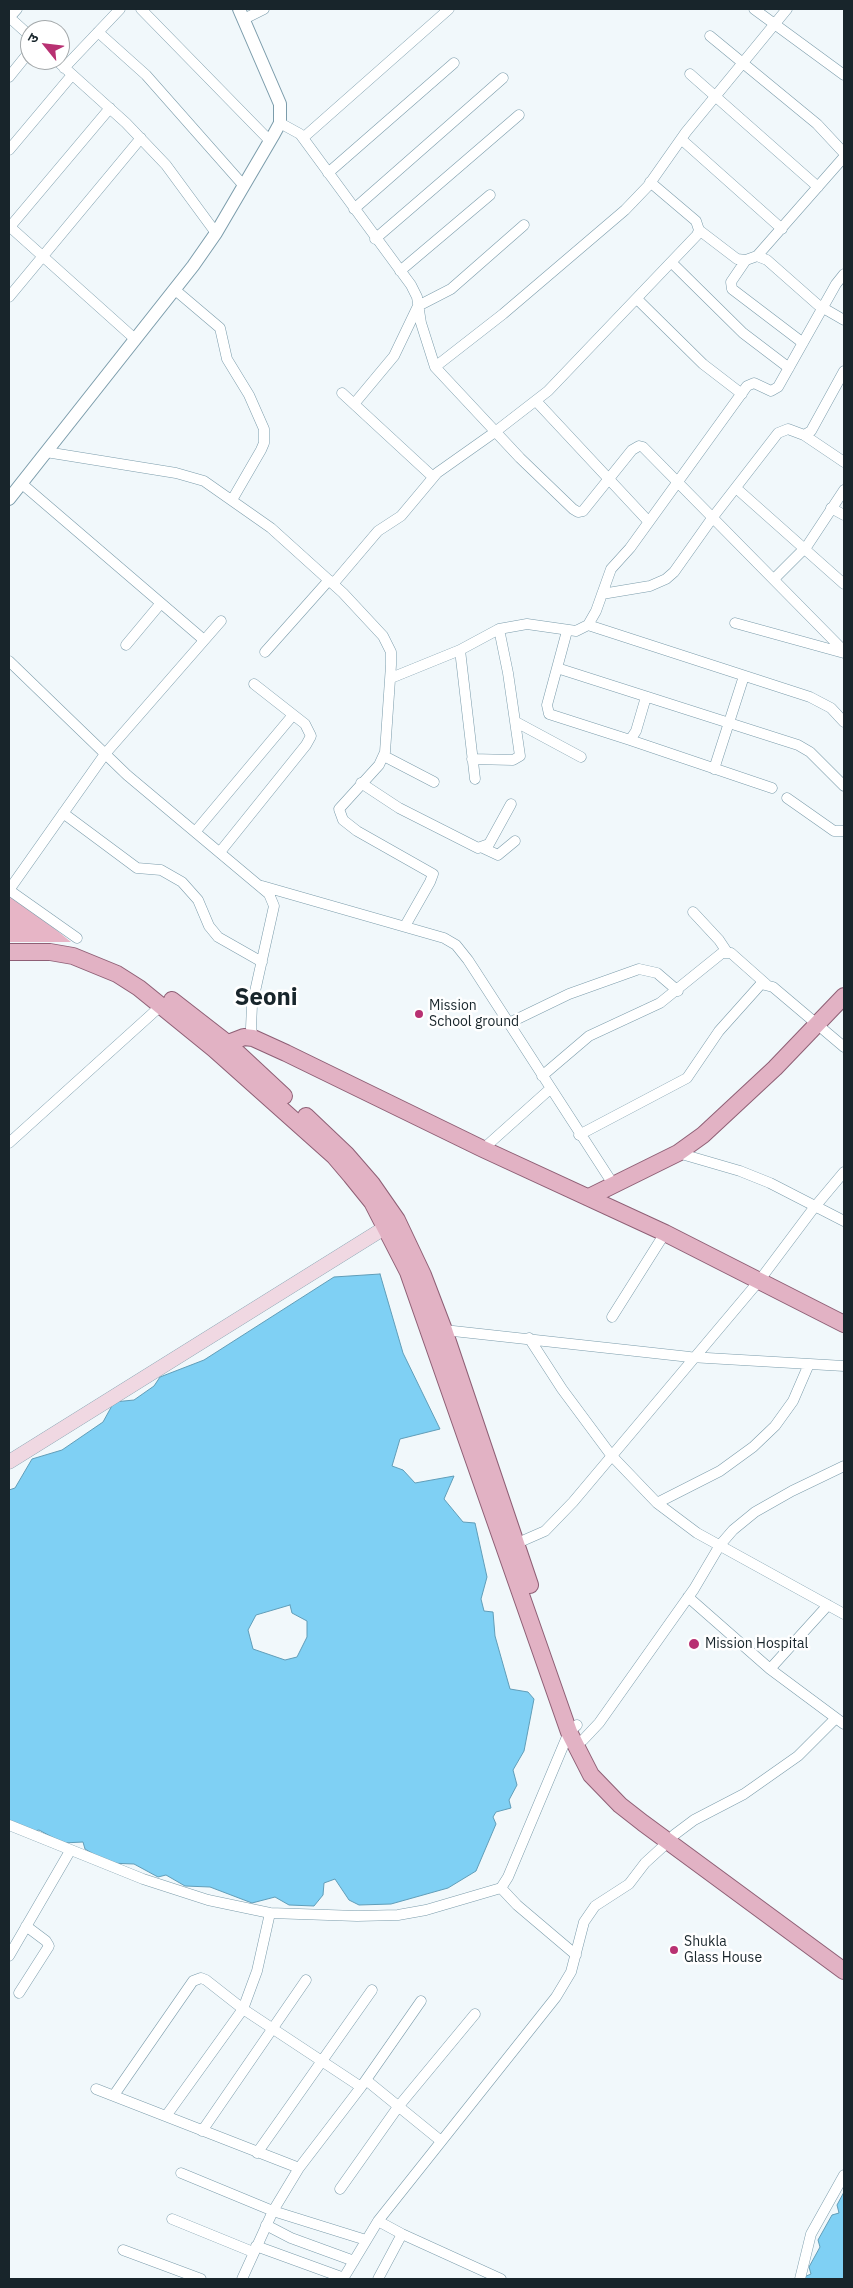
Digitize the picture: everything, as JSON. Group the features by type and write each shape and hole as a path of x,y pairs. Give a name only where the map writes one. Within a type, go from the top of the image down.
{"main road":[{"path":"9,943 45,942 78,948 109,960 135,974 346,1154 385,1200 408,1272 510,1546 576,1736 601,1787 844,1971"},
{"path":"9,952 50,952 73,956 118,974 165,1001"},
{"path":"589,1196 678,1153 703,1135 738,1105 844,996"},
{"path":"220,1046 244,1037 253,1038 483,1149 589,1196 844,1324"},
{"path":"391,1223 423,1275 444,1330 510,1546"},
{"path":"9,1462 391,1223"},
{"path":"671,1839 844,1957"}],"street":[{"path":"18,9 9,17 20,27"},
{"path":"70,62 119,9"},
{"path":"141,9 270,141"},
{"path":"9,499 216,233 280,123 280,104 241,14 264,9"},
{"path":"303,138 449,9"},
{"path":"754,9 776,23 844,75"},
{"path":"435,367 576,253 625,210 650,182 715,97 788,9"},
{"path":"98,32 146,75 244,186"},
{"path":"710,36 817,124 844,153"},
{"path":"9,59 17,66"},
{"path":"328,173 454,62"},
{"path":"9,76 20,63"},
{"path":"66,70 141,138 172,172 216,233"},
{"path":"690,74 818,187"},
{"path":"9,150 72,75"},
{"path":"354,209 503,78"},
{"path":"110,108 9,227 43,255 135,339"},
{"path":"375,239 518,115"},
{"path":"280,123 295,130 303,138 375,239 415,291 425,340 435,367 495,432 578,512 586,508 607,479 632,450 639,446 645,449 844,652"},
{"path":"9,297 141,138"},
{"path":"681,140 782,229"},
{"path":"650,182 696,221 700,230 737,259 746,260 757,256 844,157"},
{"path":"400,271 490,195"},
{"path":"354,404 394,356 418,306 451,289 524,225"},
{"path":"265,652 378,531 401,516 432,477 536,401 637,299 700,230"},
{"path":"757,256 767,260 822,308 844,320"},
{"path":"746,260 731,282 732,289 803,343"},
{"path":"671,262 743,334 789,368"},
{"path":"391,678 460,650 500,629 528,624 576,631 588,625 611,569 626,553 747,386 754,383 775,390 822,308 844,274"},
{"path":"174,289 220,328 227,360 249,395 264,429 264,443 261,450 232,500"},
{"path":"637,299 703,364 742,394"},
{"path":"804,435 814,426 844,371"},
{"path":"342,393 432,477"},
{"path":"536,401 648,521"},
{"path":"602,594 640,588 666,579 681,563 713,517 778,433 788,429 804,435 844,462"},
{"path":"46,452 191,476 204,481 271,528 374,624 387,642 391,652 387,742 384,756 379,765 360,783 341,804 339,809 343,820 357,831 432,874 430,882 405,926"},
{"path":"21,483 204,640"},
{"path":"736,488 844,584"},
{"path":"774,579 805,548 844,490"},
{"path":"831,508 844,515"},
{"path":"126,645 161,603"},
{"path":"76,938 9,890 105,754 221,621"},
{"path":"735,623 844,652"},
{"path":"588,625 816,699 831,708 844,722"},
{"path":"472,759 517,759 520,751 500,629"},
{"path":"567,631 546,705 549,714 772,788"},
{"path":"460,650 474,779"},
{"path":"9,661 105,754 270,894 274,906 251,1014 253,1038"},
{"path":"557,668 804,748 844,786"},
{"path":"714,769 744,676"},
{"path":"220,852 308,742 310,732 293,715 254,684"},
{"path":"630,740 636,731 646,697"},
{"path":"196,832 293,715"},
{"path":"516,722 581,757"},
{"path":"384,756 434,782"},
{"path":"360,783 400,808 471,846 483,848 498,855 515,841"},
{"path":"787,798 834,831 844,831"},
{"path":"483,848 490,844 511,804"},
{"path":"63,813 137,868 161,870 182,882 198,900 209,926 218,937 262,962"},
{"path":"259,885 405,926 444,938 456,945 468,960 579,1135 613,1184"},
{"path":"693,912 719,940 727,952 736,957 766,984 818,1023 844,1047"},
{"path":"542,1076 589,1036 660,1003 678,991 716,958 727,952"},
{"path":"509,1023 569,994 639,969 657,973 678,991"},
{"path":"579,1135 687,1078 719,1031 748,996 761,984 766,984"},
{"path":"9,1143 165,1001"},
{"path":"483,1149 550,1089"},
{"path":"678,1153 762,1180 844,1221"},
{"path":"510,1546 545,1531 573,1502 692,1358 759,1281 844,1172"},
{"path":"612,1317 665,1233"},
{"path":"444,1330 529,1338 692,1358 844,1366"},
{"path":"529,1338 562,1389 611,1456 657,1503 697,1533 842,1610"},
{"path":"657,1503 720,1471 753,1447 775,1426 793,1402 809,1364"},
{"path":"9,1826 70,1852 144,1879 208,1900 270,1913 348,1916 398,1915 434,1908 502,1888 576,1736 599,1723 688,1598 720,1545 733,1530 755,1512 792,1491 844,1466"},
{"path":"172,2219 343,2279 378,2221 556,1997 571,1972 584,1922 595,1906 629,1884 645,1863 694,1820 751,1789 798,1756 840,1721 770,1668 688,1598"},
{"path":"770,1668 828,1604"},
{"path":"9,1956 70,1852"},
{"path":"502,1888 517,1905 576,1955"},
{"path":"166,2116 243,2009 261,1955 270,1913"},
{"path":"19,1993 49,1946 46,1941 26,1926"},
{"path":"114,2095 197,1979 206,1980 243,2009 321,2061 363,2084 398,2107 441,2141"},
{"path":"202,2131 306,1980"},
{"path":"257,2153 372,1990"},
{"path":"242,2279 254,2249 273,2211 299,2168 363,2084 421,2001"},
{"path":"340,2189 398,2107 475,2014"},
{"path":"96,2089 299,2168"},
{"path":"181,2173 273,2211 366,2240"},
{"path":"800,2279 811,2234 844,2175"},
{"path":"378,2221 402,2234 501,2279"},
{"path":"266,2225 291,2238 354,2261"},
{"path":"378,2279 402,2234"},
{"path":"123,2250 201,2279"}],"shaded area":[{"path":"10,892 71,942 9,942"}],"water":[{"path":"380,1274 403,1353 440,1429 400,1439 392,1466 403,1470 415,1483 454,1476 444,1499 463,1522 475,1523 487,1577 481,1599 484,1611 493,1612 495,1636 510,1689 528,1692 534,1699 524,1751 513,1770 517,1785 509,1800 511,1808 496,1812 493,1817 496,1824 476,1871 448,1888 391,1904 359,1905 349,1900 335,1879 324,1883 323,1895 314,1906 289,1905 275,1897 252,1903 210,1887 185,1886 166,1875 158,1877 134,1864 109,1863 85,1849 83,1842 63,1843 39,1830 31,1832 9,1820 9,1490 15,1488 32,1459 62,1450 103,1422 114,1402 134,1400 154,1386 160,1377 204,1360 334,1277","holes":["290,1605 292,1613 307,1621 307,1637 297,1657 285,1660 253,1649 248,1630 256,1615"]},
{"path":"844,2192 844,2279 803,2279 811,2274 809,2267 820,2247 818,2240 832,2215 839,2213 837,2205"}],"place":[{"name":"Mission School ground","path":"419,1014"},
{"name":"Mission Hospital","path":"694,1644"},
{"name":"Shukla Glass House","path":"674,1950"}],"district":[{"name":"Seoni","path":"266,998"}]}
